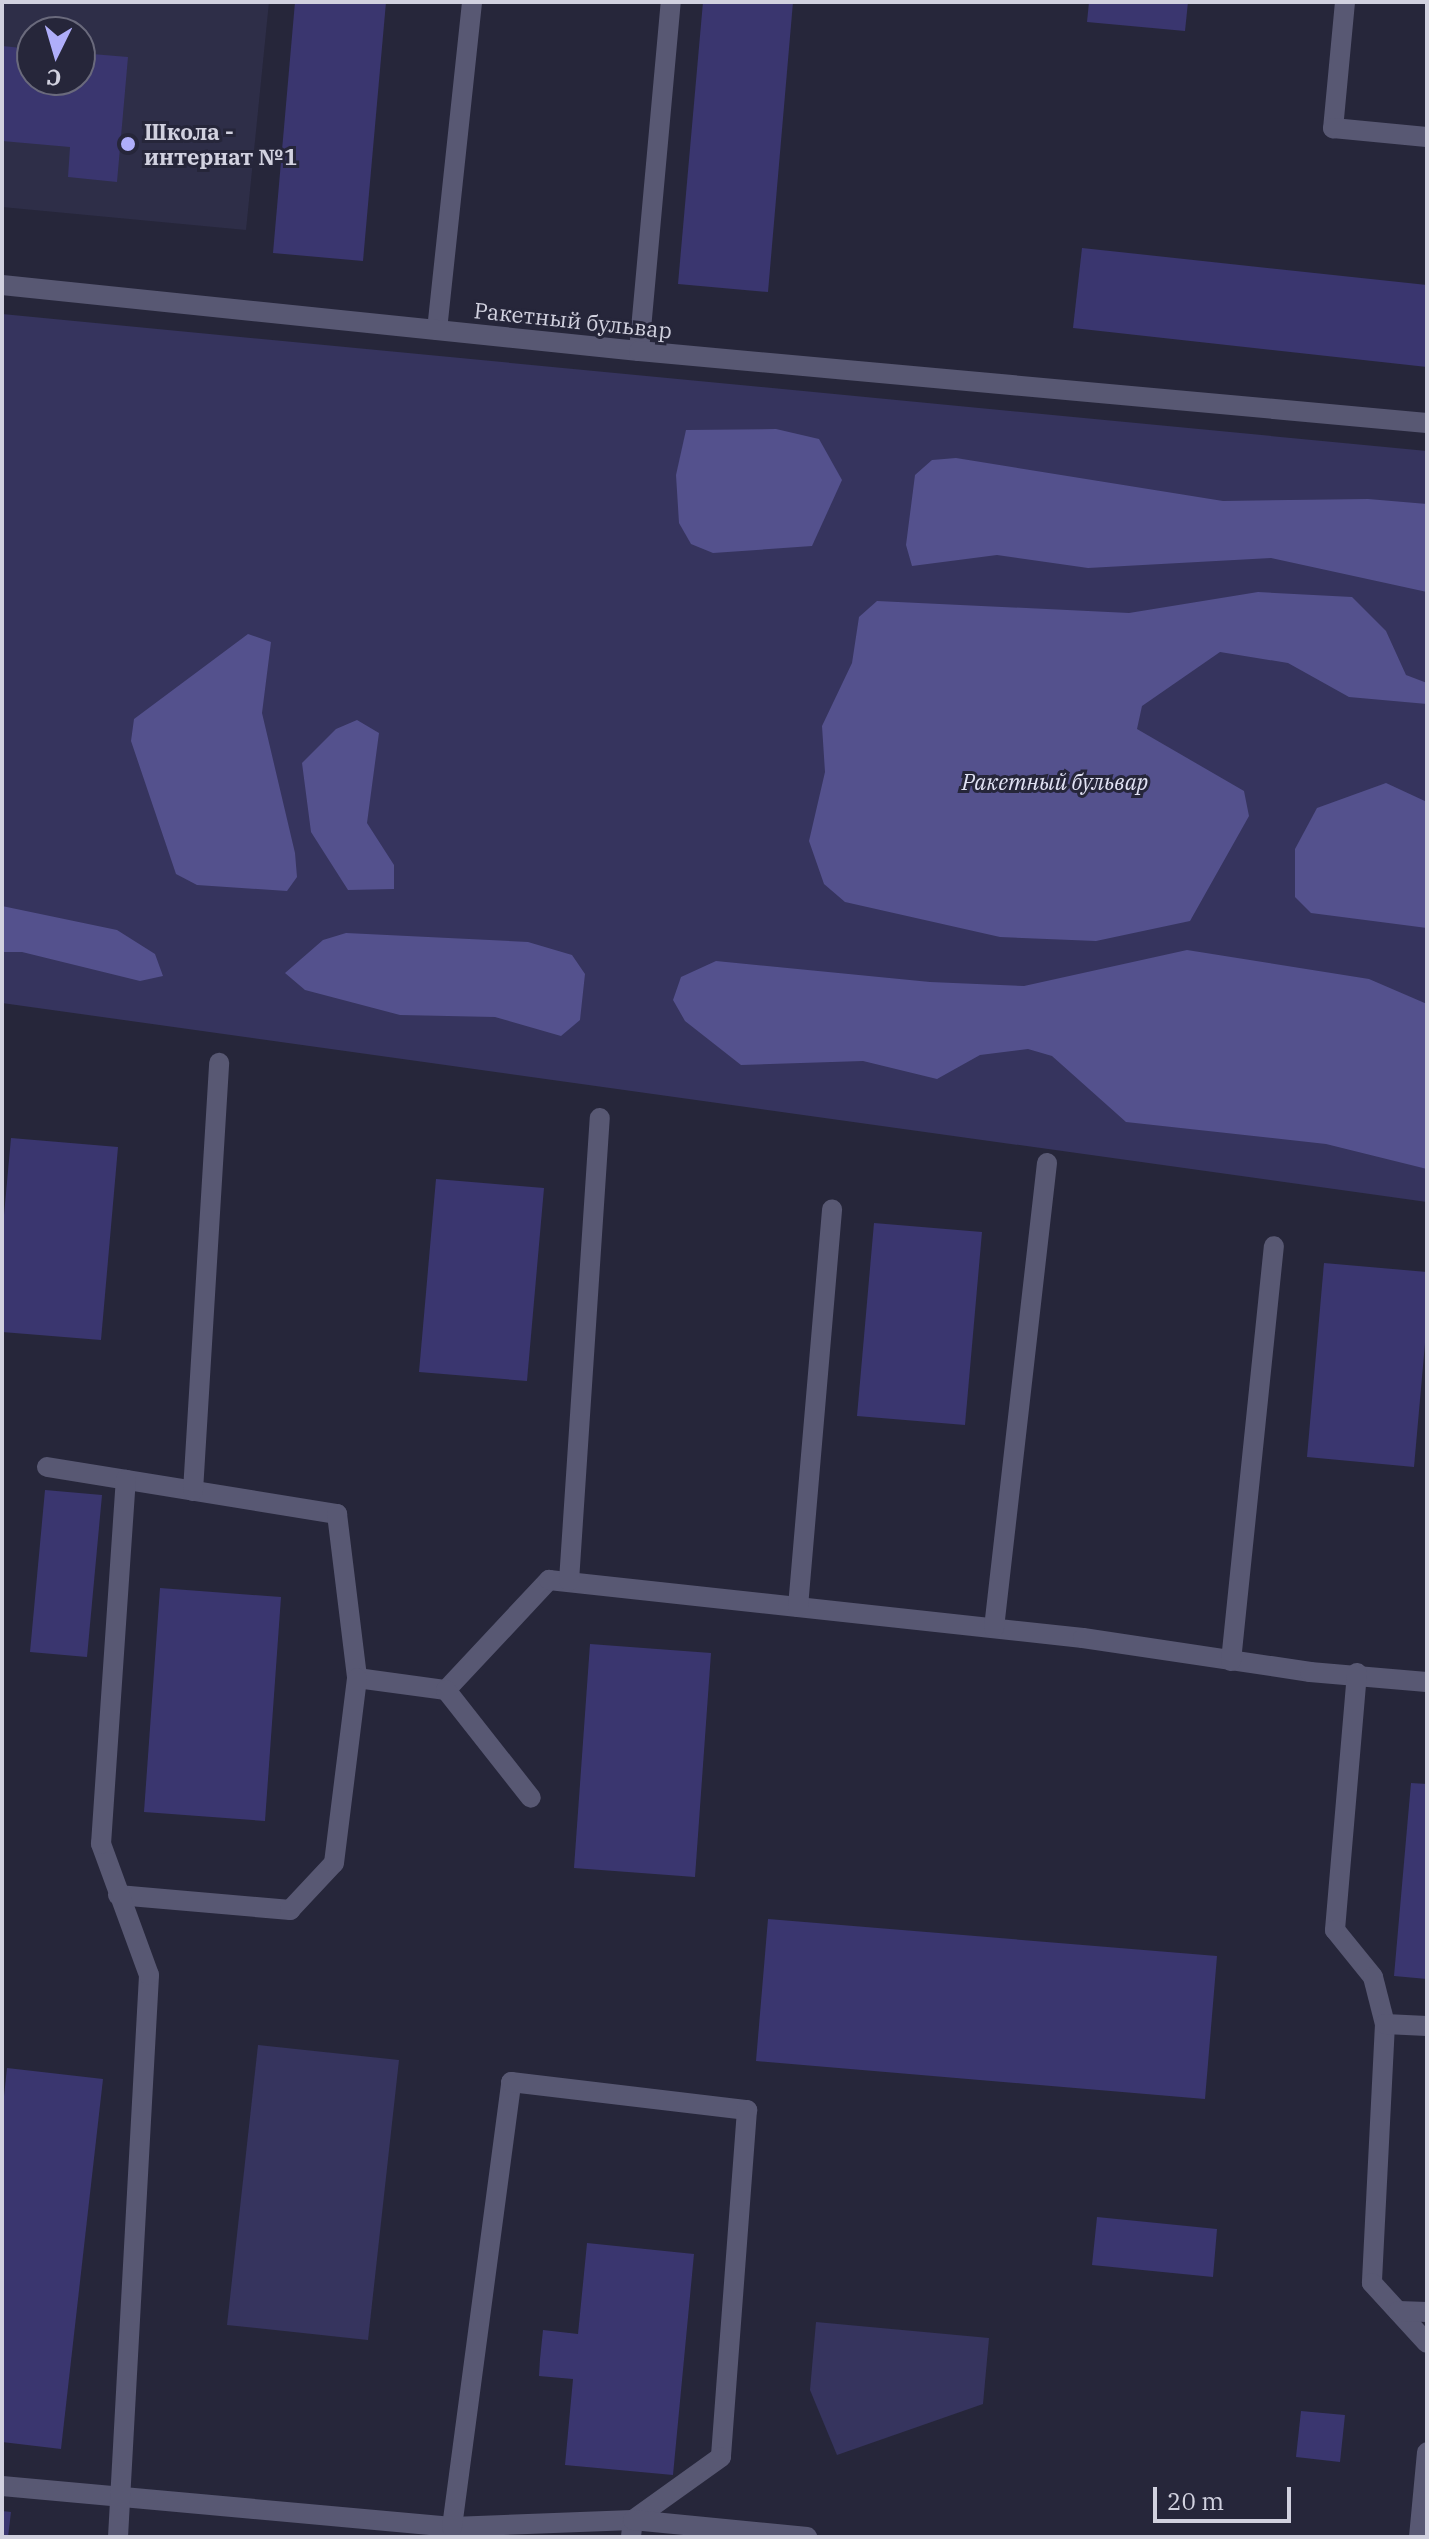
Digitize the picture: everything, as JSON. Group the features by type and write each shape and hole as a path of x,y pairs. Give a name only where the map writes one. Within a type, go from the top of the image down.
{"street":[{"path":"437,330 472,2"},
{"path":"639,351 671,2"},
{"path":"1345,2 1333,128 1427,137"},
{"name":"Ракетный бульвар","path":"2,285 639,351 1427,423"},
{"path":"193,1491 219,1063"},
{"path":"569,1581 600,1118"},
{"path":"994,1628 1047,1163"},
{"path":"798,1607 832,1209"},
{"path":"1231,1661 1274,1246"},
{"path":"47,1467 337,1514 357,1678 334,1863 290,1910 118,1895"},
{"path":"118,2537 149,1975 101,1844 126,1480"},
{"path":"446,1690 549,1580 994,1628 1310,1672 1357,1673 1427,1682"},
{"path":"1357,1673 1335,1930 1373,1977 1385,2024 1372,2283 1427,2343"},
{"path":"357,1678 446,1690 531,1798"},
{"path":"1385,2024 1427,2026"},
{"path":"452,2527 511,2082 747,2110 721,2457 632,2529"},
{"path":"1398,2311 1427,2312"},
{"path":"1419,2537 1427,2452"},
{"path":"2,2486 452,2527 632,2529 807,2537"}],"shaded area":[{"name":"Школа - интернат №1","path":"2,2 269,2 246,230 2,207"}],"green space":[{"name":"Ракетный бульвар","path":"2,314 1427,451 1427,1202 2,1003"},
{"path":"776,429 819,439 842,480 812,546 713,553 691,544 679,523 676,475 686,430"},
{"path":"956,458 1223,501 1368,499 1427,504 1427,592 1271,558 1088,568 997,555 912,566 906,545 915,475 932,460"},
{"path":"1258,592 1352,597 1386,631 1406,675 1427,683 1427,704 1349,697 1288,663 1220,652 1142,706 1137,729 1244,791 1249,816 1190,921 1096,941 1000,937 845,902 824,884 809,841 825,772 822,726 852,663 859,617 877,601 1129,613"},
{"path":"248,634 271,642 262,713 295,853 297,877 287,891 197,885 176,874 131,741 134,719"},
{"path":"357,720 379,733 367,823 394,865 394,889 348,890 311,832 302,763 336,729"},
{"path":"1386,783 1427,802 1427,928 1311,913 1295,897 1295,849 1317,808"},
{"path":"2,906 117,930 155,954 163,976 140,981 22,952 2,952"},
{"path":"346,933 528,942 572,955 585,974 580,1020 561,1036 495,1017 400,1015 305,990 285,973 323,940"},
{"path":"1187,950 1369,979 1427,1004 1427,1169 1326,1144 1126,1122 1052,1056 1028,1049 980,1055 937,1079 863,1061 741,1065 685,1021 673,1000 681,977 716,961 930,982 1024,986"},
{"path":"258,2045 399,2060 368,2340 227,2325"},
{"path":"816,2322 989,2338 983,2404 837,2455 810,2390"}],"building":[{"path":"295,2 386,2 363,261 273,253"},
{"path":"703,2 793,2 768,292 678,284"},
{"path":"1089,2 1188,2 1185,31 1087,22"},
{"path":"2,46 16,47 16,96 96,96 96,54 128,57 117,182 68,177 70,147 2,141"},
{"path":"1082,248 1427,285 1427,367 1073,328"},
{"path":"11,1138 118,1147 101,1340 2,1332 2,1237"},
{"path":"436,1179 544,1188 527,1381 419,1372"},
{"path":"874,1223 982,1232 965,1425 857,1416"},
{"path":"1324,1263 1427,1272 1427,1321 1414,1467 1307,1457"},
{"path":"45,1490 102,1495 87,1657 30,1652"},
{"path":"160,1588 281,1597 265,1821 144,1812"},
{"path":"590,1644 711,1653 695,1877 574,1868"},
{"path":"1411,1783 1427,1784 1427,1979 1394,1976"},
{"path":"768,1919 1217,1956 1205,2099 756,2061"},
{"path":"7,2068 103,2079 61,2449 2,2442 2,2115"},
{"path":"1097,2217 1217,2229 1213,2277 1092,2265"},
{"path":"587,2243 694,2254 673,2475 565,2465 573,2379 539,2376 540,2359 543,2330 578,2334"},
{"path":"1301,2411 1345,2415 1340,2462 1296,2457"},
{"path":"2,2511 11,2512 8,2537 2,2537"}],"place":[{"name":"Школа - интернат №1","path":"128,144"}]}
